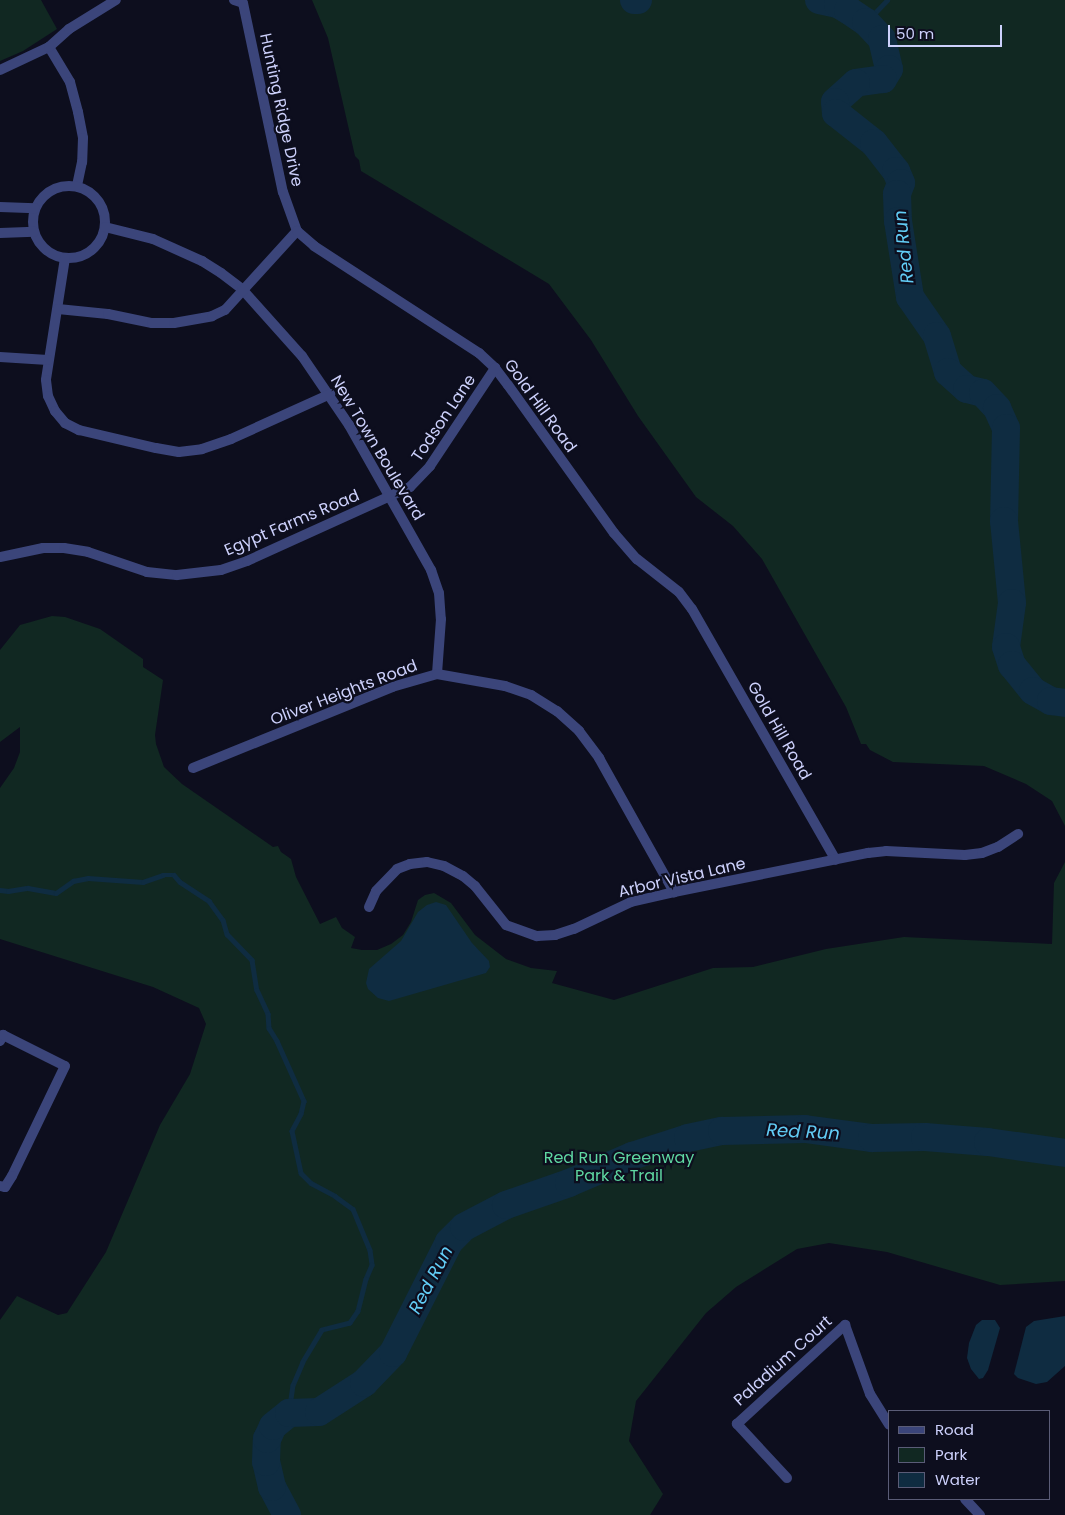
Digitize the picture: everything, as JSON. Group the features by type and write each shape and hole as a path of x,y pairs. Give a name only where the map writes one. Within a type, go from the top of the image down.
{"street":[{"path":"0,70 49,47 76,24 116,0"},
{"name":"Hunting Ridge Drive","path":"234,0 243,3 283,192 297,231"},
{"path":"49,47 70,82 78,112 83,138 82,162 77,186"},
{"path":"63,186 77,186 90,192 101,204 105,227 99,243 89,252 78,257 65,258 45,249 34,232 35,208 43,196 50,190 63,186"},
{"path":"0,207 35,208"},
{"name":"New Town Boulevard","path":"105,227 152,239 202,261 242,289 302,356 330,394 349,425 431,570 439,593 441,620 437,674"},
{"path":"58,309 108,314 152,322 174,323 212,316 225,310 242,289 297,231"},
{"name":"Gold Hill Road","path":"297,231 314,246 479,353 495,368 614,533 637,559 679,592 692,609 836,860"},
{"path":"0,233 34,232"},
{"path":"65,258 46,380 48,396 54,411 65,423 79,430 178,452 202,449 231,439 330,394"},
{"path":"0,357 48,360"},
{"name":"Todson Lane","path":"389,498 410,487 421,478 495,368"},
{"name":"Egypt Farms Road","path":"0,557 43,548 64,548 88,552 148,572 202,574 247,561 389,498"},
{"name":"Oliver Heights Road","path":"193,768 392,687 437,674 505,686 531,695 556,711 579,731 599,758 674,892"},
{"name":"Arbor Vista Lane","path":"369,907 376,891 397,869 410,864 427,862 444,866 464,876 475,886 506,925 537,936 554,935 574,929 631,902 674,892 886,851 982,853 998,848 1018,834"},
{"path":"0,1041 3,1036 65,1066 12,1176 5,1187 0,1186"},
{"name":"Paladium Court","path":"787,1478 737,1424 845,1324 870,1394 888,1423"},
{"path":"967,1500 980,1515"}],"green space":[{"path":"0,0 41,0 57,29 23,51 0,61"},
{"path":"312,0 1065,0 1065,826 1052,801 1026,784 984,766 893,762 870,750 866,744 861,744 846,707 762,559 733,526 696,497 638,416 591,340 549,284 361,171 359,160 355,156 328,38"},
{"name":"Red Run Greenway Park & Trail","path":"52,616 65,617 100,629 143,659 143,667 163,680 155,735 164,767 182,784 273,847 278,846 281,852 291,859 296,877 320,924 336,917 342,928 355,937 351,948 377,950 391,944 403,935 411,922 418,900 425,895 434,893 451,903 475,935 506,959 531,968 557,971 552,983 614,1000 713,968 753,967 826,949 904,937 1052,944 1054,883 1065,862 1065,1281 1000,1285 887,1252 829,1243 797,1249 736,1287 706,1313 636,1401 629,1441 663,1494 650,1515 0,1515 0,1320 17,1296 58,1315 67,1313 106,1252 160,1125 190,1074 206,1024 199,1008 153,987 0,939 0,788 14,768 20,752 20,727 0,742 0,650 20,625"}],"water":[{"path":"436,902 446,905 472,943 489,961 490,967 486,973 389,1001 378,998 368,989 366,983 369,969 401,941 418,912 427,905"},
{"path":"1065,1316 1065,1366 1047,1382 1036,1384 1018,1378 1014,1374 1026,1327 1034,1321"},
{"path":"982,1320 995,1320 1000,1328 988,1370 983,1378 979,1379 971,1369 967,1358 969,1343 976,1325"}],"waterway":[{"name":"Red Run","path":"819,0 838,4 848,10 866,22 882,39 889,69 883,79 856,83 835,102 836,113 874,143 896,171 901,183 897,194 898,221 910,297 937,336 948,372 967,389 983,393 997,408 1006,428 1004,521 1012,603 1006,647 1012,665 1033,691 1051,701 1065,703"},
{"path":"866,22 887,0"},
{"path":"0,890 8,891 28,888 56,893 73,881 88,878 143,882 163,875 174,875 180,882 209,901 223,920 227,934 252,960 257,990 268,1014 269,1028 277,1041 304,1101 301,1114 292,1131 301,1173 311,1183 335,1196 353,1209 370,1250 372,1265 366,1279 358,1311 350,1323 322,1330 303,1362 293,1385 289,1413"},
{"name":"Red Run","path":"287,1515 272,1487 266,1462 267,1439 273,1426 289,1413 319,1412 364,1383 393,1353 449,1242 464,1227 506,1205 569,1183 632,1156 688,1138 722,1131 805,1129 872,1138 925,1137 988,1142 1065,1153"}]}
